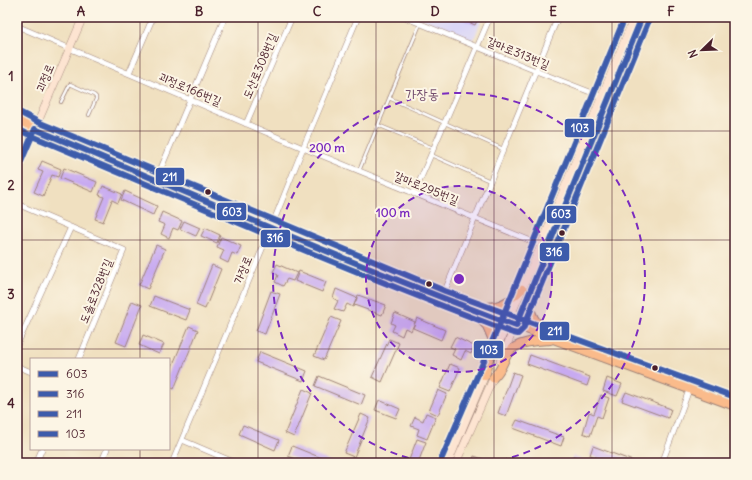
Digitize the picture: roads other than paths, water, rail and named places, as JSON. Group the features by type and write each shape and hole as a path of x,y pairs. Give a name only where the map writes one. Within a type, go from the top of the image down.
{"main road":[{"name":"괴정로","path":"17,171 83,17"},
{"path":"448,463 489,377 547,247 605,98 634,17"},
{"path":"553,339 536,323 529,306 526,292 541,245 642,17"},
{"path":"17,120 156,180 442,298 735,406"},
{"path":"468,307 487,308 500,306 526,292"},
{"path":"456,463 489,377 488,360 495,345 487,326 468,307"},
{"path":"489,377 500,372 510,351 520,345 529,342 553,339"}],"street":[{"path":"128,73 153,17"},
{"path":"156,180 226,17"},
{"name":"도산로308번길","path":"246,124 292,17"},
{"name":"가장로","path":"172,463 358,17"},
{"name":"갈마로313번길","path":"404,17 605,98"},
{"path":"414,194 490,17"},
{"path":"442,298 558,17"},
{"name":"괴정로166번길","path":"17,26 303,148"},
{"name":"갈마로295번길","path":"303,148 474,219 541,245"},
{"name":"도솔로328번길","path":"17,204 124,250 79,358"},
{"path":"17,345 72,227"},
{"path":"17,366 30,372"},
{"path":"662,463 689,390"},
{"path":"182,440 236,463"},
{"path":"36,463 42,450"},
{"path":"101,463 107,450"}],"lane":[{"path":"359,171 420,24"},
{"path":"61,102 70,84 94,95 96,99 89,115"},
{"path":"389,98 503,149"},
{"path":"378,125 434,148"},
{"path":"431,154 490,181"}],"district":[{"name":"가장동","path":"422,94"}]}
